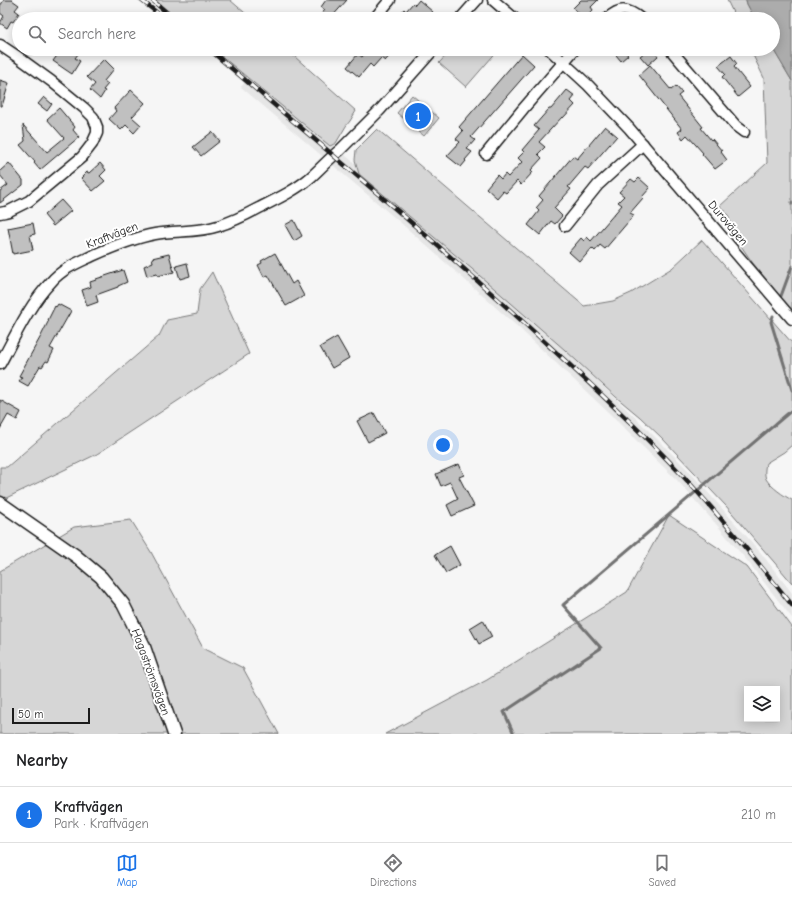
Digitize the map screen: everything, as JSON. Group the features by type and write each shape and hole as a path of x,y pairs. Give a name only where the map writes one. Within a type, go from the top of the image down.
{"street":[{"path":"380,12 390,0"},
{"path":"466,12 477,0"},
{"path":"493,0 507,12"},
{"path":"619,12 626,10 633,12"},
{"path":"0,45 12,53"},
{"path":"0,212 5,212 30,201 82,157 92,144 97,127 92,117 84,108 51,81 16,56"},
{"name":"Kraftvägen","path":"0,364 33,304 60,273 74,264 127,242 155,234 200,230 236,220 293,190 310,178 340,150 380,110 428,56"},
{"name":"Durovägen","path":"557,56 606,102 792,319"},
{"path":"486,154 569,56"},
{"path":"676,56 736,126 744,132"},
{"path":"565,226 598,185 643,144"},
{"name":"Hagaströmsvägen","path":"0,503 76,556 101,577 123,604 142,644 174,734"}],"shaded area":[{"path":"155,0 230,0 244,12 170,12"},
{"path":"727,0 746,0 751,12 733,12"},
{"path":"746,0 792,0 792,81 777,56 780,56 780,12 751,12"},
{"path":"221,56 294,56 356,111 336,143 330,146"},
{"path":"446,56 493,56 466,87 439,63"},
{"path":"753,56 777,56 792,81 792,311 752,262 735,237 728,215 720,206 767,163 764,78"},
{"path":"251,75 412,212 573,357 688,470 761,553 792,593 792,618 749,563 677,480 519,328 402,224 241,87"},
{"path":"412,95 439,118 424,136 397,113"},
{"path":"377,129 584,306 613,301 631,293 672,268 702,240 792,343 792,445 784,452 766,463 765,473 766,479 771,485 792,500 792,583 726,506 662,438 640,417 472,269 359,174 355,160 356,150"},
{"path":"212,272 249,354 97,454 0,501 0,467 7,467 159,336 167,320 197,314 200,289"},
{"path":"669,515 747,567 792,627 792,734 385,734 487,680 627,592"},
{"path":"131,520 151,552 203,648 243,668 279,734 0,734 0,571 74,527"}],"building":[{"path":"4,0 12,0 19,5 15,10 18,12 12,12 12,22 7,28 0,23 4,16 0,13 0,6"},
{"path":"326,0 347,0 336,12 323,12 325,10 321,7"},
{"path":"419,0 433,12 402,12 404,9 406,11 413,3 415,5"},
{"path":"581,0 598,0 591,7 593,10 591,12 577,12 573,8"},
{"path":"57,56 77,56 75,58 80,61 72,74 53,61"},
{"path":"356,56 390,56 385,61 381,58 373,67 370,64 359,77 347,67"},
{"path":"520,56 524,56 534,65 471,137 475,140 467,149 472,152 461,167 447,156 460,142 456,139 463,131 459,127"},
{"path":"617,56 627,56 621,61"},
{"path":"640,56 658,56 648,65"},
{"path":"731,56 737,64 734,67 750,87 738,97 722,77 725,74 718,66"},
{"path":"104,59 114,69 104,81 108,84 103,90 105,91 100,99 90,90 95,84 87,77"},
{"path":"650,65 671,90 676,86 682,93 678,96 703,127 701,128 722,151 721,152 727,160 715,169 687,135 683,139 678,132 682,129 639,75"},
{"path":"0,80 9,83 2,106 0,106"},
{"path":"131,90 145,103 132,117 141,125 134,133 126,125 121,130 109,119 116,111 114,108"},
{"path":"567,90 575,96 571,101 575,105 539,142 545,147 538,154 542,158 531,170 533,172 521,185 517,181 506,193 503,191 497,198 486,188 497,175 501,179 505,174 508,177 522,162 518,158 524,152 522,150 539,130 534,126"},
{"path":"44,97 52,104 47,111 38,104"},
{"path":"59,108 75,127 73,130 79,137 40,170 20,145 25,141 23,125 47,152 64,138 47,119"},
{"path":"605,126 617,136 588,169 585,167 568,187 571,189 554,208 562,216 555,224 551,221 540,235 528,225 539,211 536,208 543,200 539,196 573,156 577,159"},
{"path":"212,132 220,141 201,156 193,147"},
{"path":"9,163 23,180 23,185 0,203 0,191 8,185 0,175 0,171"},
{"path":"100,163 106,170 100,176 105,181 93,191 81,178"},
{"path":"639,178 650,188 630,213 634,215 605,249 600,245 595,251 592,248 580,262 569,252 581,238 584,241 587,237 591,241 622,205 618,202 624,196 619,192 631,179 635,182"},
{"path":"61,200 71,211 53,226 44,215"},
{"path":"294,220 302,236 294,241 285,225"},
{"path":"33,223 35,234 30,235 33,250 13,254 8,228"},
{"path":"275,253 292,284 296,281 304,296 286,306 268,275 264,277 258,265 262,263 261,261"},
{"path":"169,254 174,272 158,276 157,274 147,276 144,266 153,262 152,258"},
{"path":"187,263 190,276 180,279 176,266"},
{"path":"123,270 127,282 96,295 98,302 87,306 82,290 91,287 90,282"},
{"path":"58,304 71,311 50,348 54,350 48,362 46,361 42,367 40,366 28,386 19,381 22,377 19,376 41,336 55,306 56,307"},
{"path":"337,337 349,358 332,368 320,347"},
{"path":"0,400 21,412 17,420 8,415 0,429"},
{"path":"374,413 385,433 368,442 357,421"},
{"path":"459,464 464,475 459,477 474,506 452,516 447,505 458,499 450,482 441,486 436,474"},
{"path":"450,546 460,565 446,573 435,555"},
{"path":"483,620 492,637 479,644 470,628"}],"waterway":[{"path":"781,296 792,266"},
{"path":"773,316 771,322 792,390"},
{"path":"514,734 504,712 601,648 563,605 792,410"}],"railway":[{"path":"141,0 156,12"},
{"path":"152,0 166,12"},
{"path":"217,56 507,307 616,409 666,458 696,491 738,539 792,605"}],"place":[{"name":"Kraftvägen","path":"418,116"}]}
